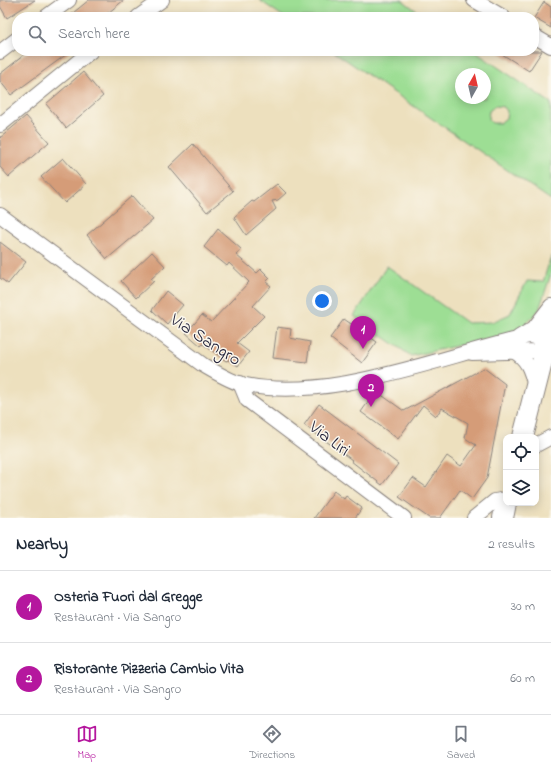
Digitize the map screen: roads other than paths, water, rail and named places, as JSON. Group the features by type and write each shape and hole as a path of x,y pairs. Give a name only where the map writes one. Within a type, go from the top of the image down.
{"main road":[{"path":"524,434 549,334"},
{"path":"503,518 505,506"}],"street":[{"path":"53,12 69,0"},
{"path":"145,12 162,0"},
{"path":"474,0 494,12"},
{"path":"539,39 551,46"},
{"path":"0,52 12,43"},
{"path":"0,125 85,56"},
{"name":"Via Sangro","path":"0,215 203,365 240,383 277,388 328,386 361,380 472,353 513,346 530,336 549,334"},
{"name":"Via Sangro","path":"513,346 534,328 551,306"},
{"path":"513,346 524,358 530,368 536,388"},
{"name":"Via Liri","path":"240,383 247,400 404,518"},
{"path":"539,443 551,437"},
{"path":"474,518 495,501 503,500"}],"place":[{"name":"Osteria Fuori dal Gregge","path":"363,349"},
{"name":"Ristorante Pizzeria Cambio Vita","path":"371,407"}]}
